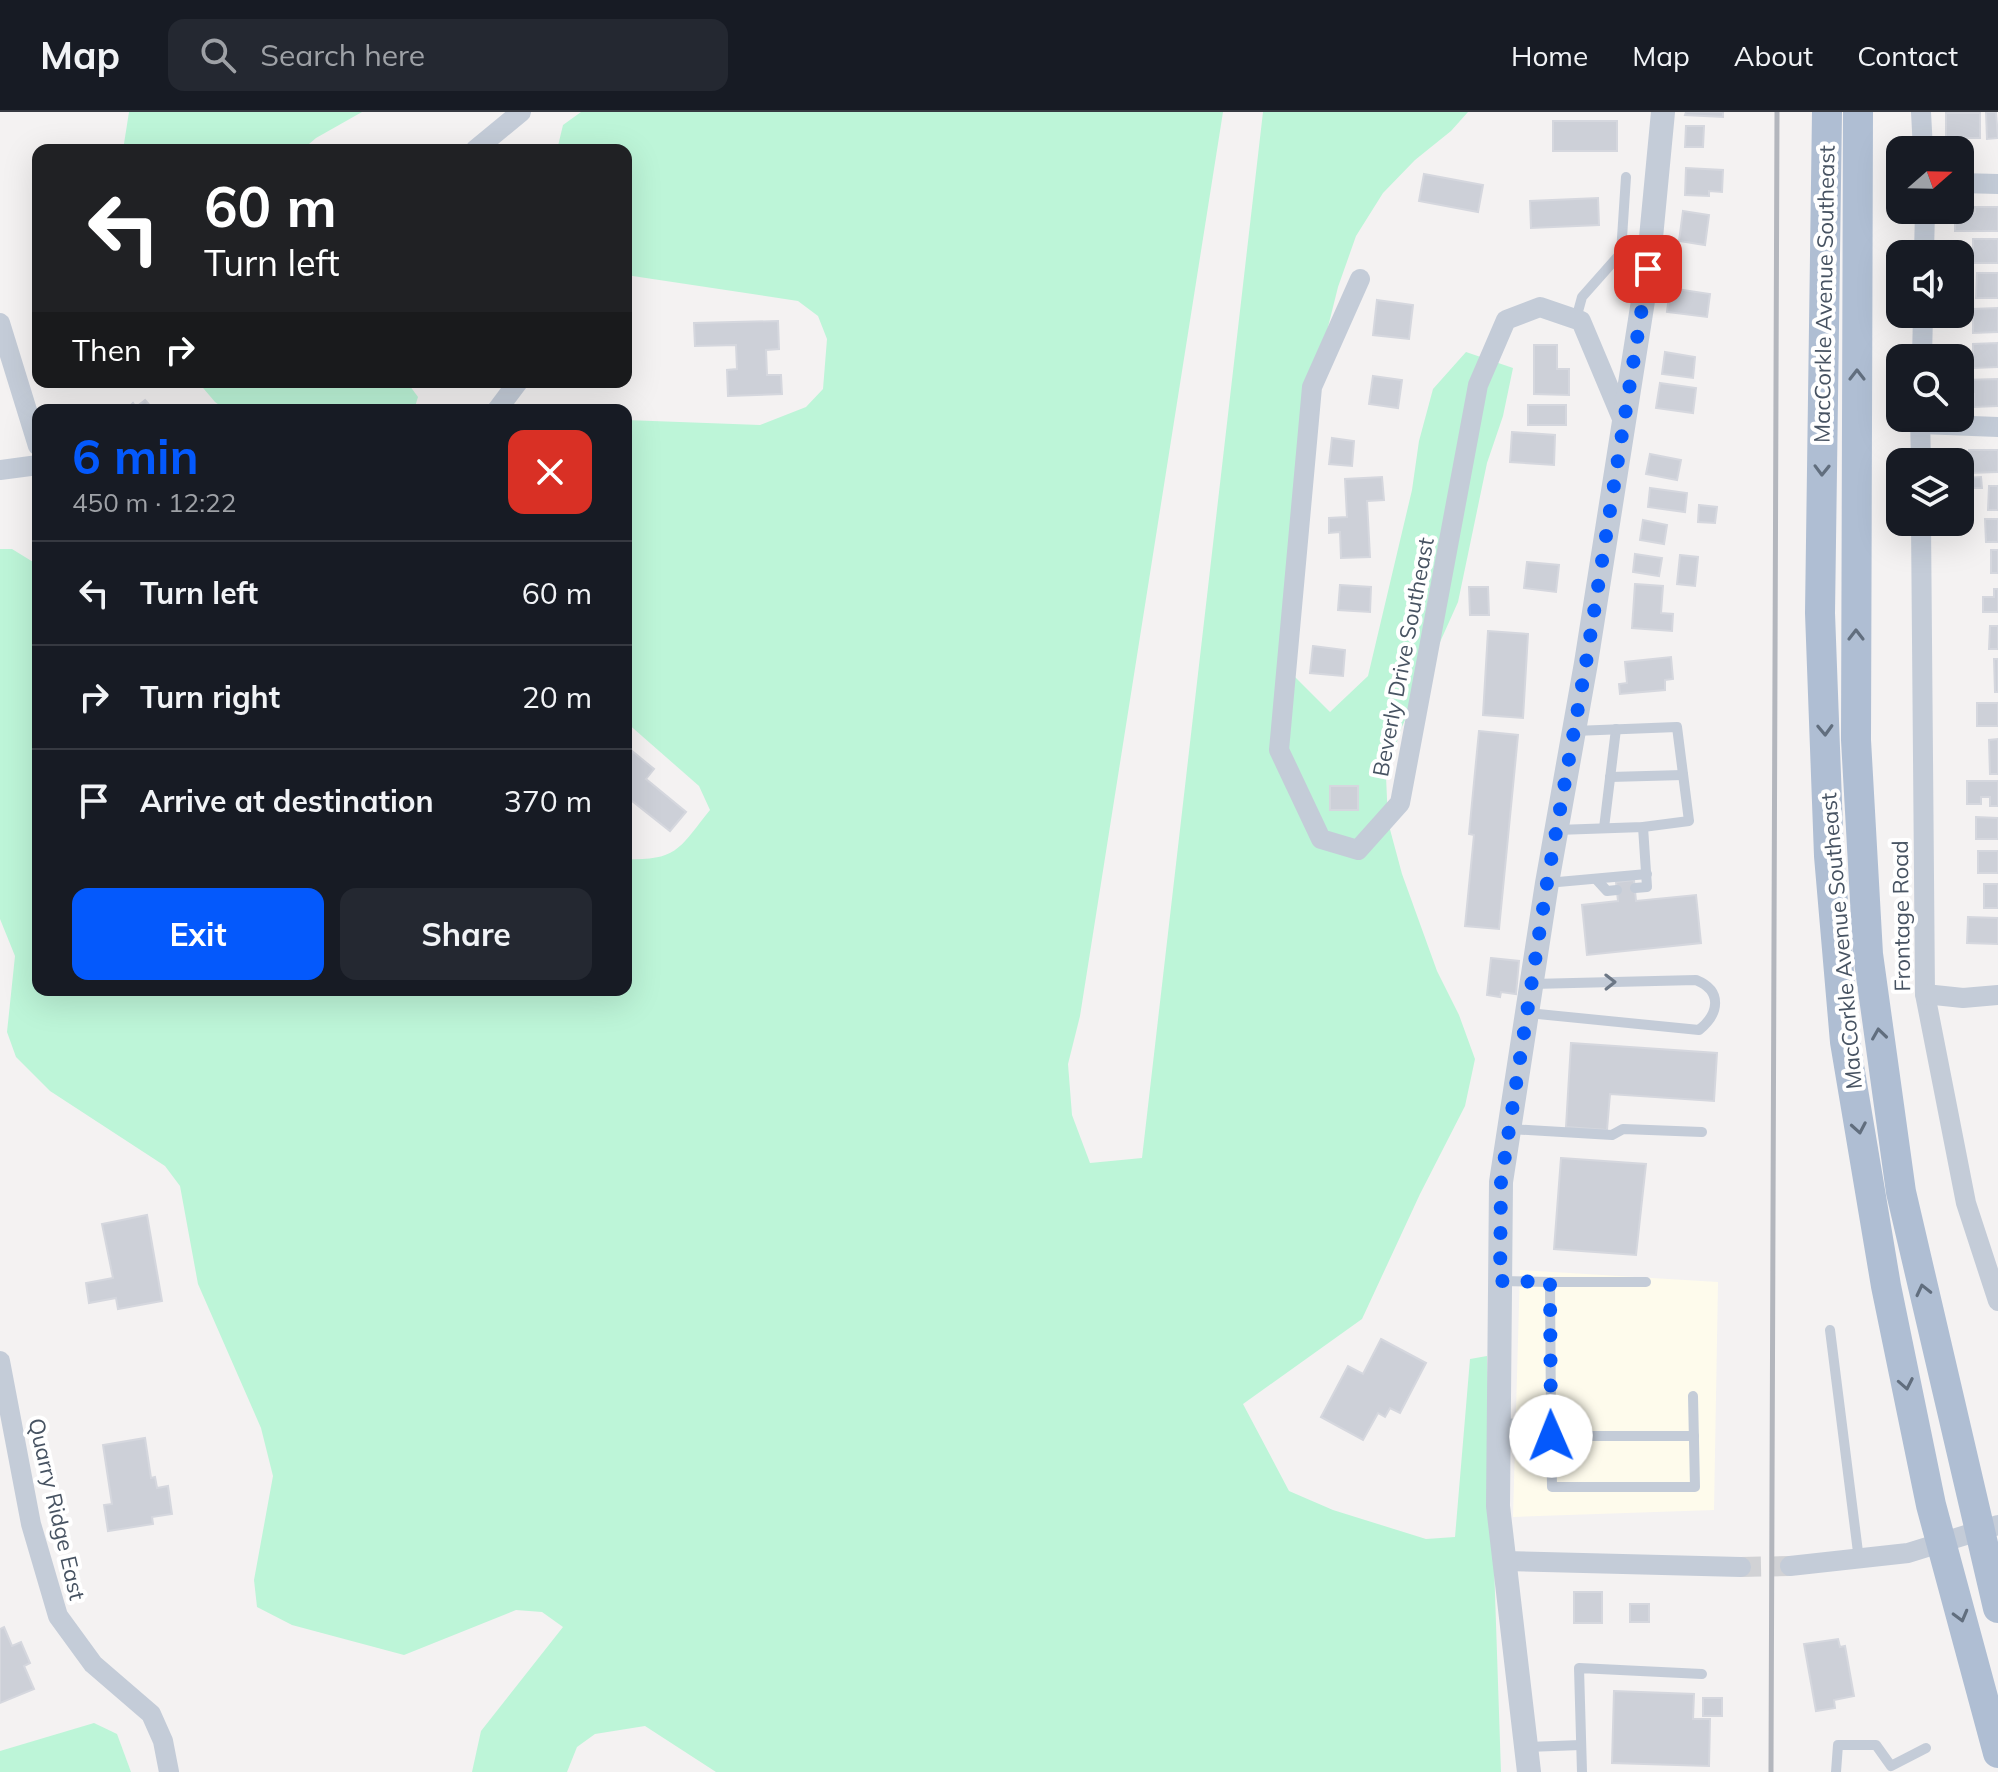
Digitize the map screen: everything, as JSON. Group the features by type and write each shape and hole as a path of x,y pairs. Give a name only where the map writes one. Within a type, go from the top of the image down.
{"main road":[{"name":"MacCorkle Avenue Southeast","path":"1827,112 1820,613 1830,871 1845,1042 1886,1286 1931,1505 1998,1753"},
{"name":"MacCorkle Avenue Southeast","path":"1858,112 1856,740 1868,954 1901,1192 1988,1528 1998,1608"}],"street":[{"path":"482,144 521,112"},
{"path":"1529,1772 1498,1506 1501,1182 1648,269 1663,112"},
{"path":"1921,112 1922,136"},
{"path":"1974,183 1998,184"},
{"name":"Beverly Drive Southeast","path":"1360,279 1312,387 1279,750 1321,839 1358,850 1400,803 1478,385 1506,320 1540,307 1576,319"},
{"path":"1576,319 1581,321 1623,421"},
{"path":"0,323 32,427"},
{"path":"1974,425 1998,427"},
{"path":"0,470 32,466"},
{"name":"Frontage Road","path":"1921,536 1925,994 1966,1203 1998,1301"},
{"path":"1925,994 1963,998 1998,995"},
{"name":"Quarry Ridge East","path":"0,1361 31,1524 58,1616 93,1664 151,1714 163,1741 169,1772"},
{"path":"1790,1566 1908,1553 1988,1528"},
{"path":"1504,1561 1741,1567"}],"lane":[{"path":"1576,319 1582,297 1621,253 1626,177"},
{"path":"1557,830 1643,827 1689,821 1677,727 1574,731"},
{"path":"1604,828 1616,729"},
{"path":"1610,777 1683,775"},
{"path":"1635,888 1647,887 1643,827"},
{"path":"1547,883 1647,874"},
{"path":"1596,879 1607,891 1617,890"},
{"path":"1528,1013 1699,1030 1711,1020 1715,1008 1713,995 1706,984 1696,980 1532,984"},
{"path":"1510,1129 1612,1135 1623,1129 1702,1132"},
{"path":"1500,1281 1646,1282"},
{"path":"1550,1282 1552,1487 1695,1487 1693,1396"},
{"path":"1830,1330 1859,1560"},
{"path":"1499,1424 1551,1422"},
{"path":"1551,1436 1694,1436"},
{"path":"1582,1772 1579,1668 1702,1674"},
{"path":"1526,1747 1581,1745"},
{"path":"1836,1772 1838,1745 1876,1745 1891,1769 1926,1748"}],"shaded area":[{"path":"1520,1270 1718,1282 1714,1510 1513,1517"}],"green space":[{"path":"129,112 362,112 309,144 124,144"},
{"path":"581,112 1223,112 1080,1016 1068,1064 1072,1115 1090,1163 1142,1158 1263,112 1468,112 1383,193 1356,236 1338,287 1314,383 1295,677 1330,712 1368,676 1433,389 1466,352 1513,368 1503,416 1487,463 1458,602 1401,729 1386,776 1388,822 1402,874 1437,971 1459,1015 1475,1059 1465,1106 1362,1319 1243,1404 1289,1491 1333,1510 1426,1539 1455,1537 1470,1359 1487,1356 1501,1772 716,1772 645,1726 595,1734 577,1747 567,1772 472,1772 481,1731 563,1627 542,1612 516,1610 404,1655 292,1625 257,1607 254,1580 273,1476 261,1428 198,1284 180,1186 165,1166 50,1091 16,1057 7,1032 15,956 0,919 0,549 12,549 32,561 32,996 632,996 632,859 657,857 676,849 710,810 699,786 632,727 632,420 760,425 806,407 823,389 827,339 818,316 798,301 632,276 632,144 558,144 563,125"},
{"path":"203,388 411,388 418,397 416,404 215,402"},
{"path":"94,1723 117,1734 131,1772 0,1772 0,1751"}],"building":[{"path":"1686,112 1723,112 1723,117 1685,115"},
{"path":"1986,112 1996,112 1998,138 1987,139"},
{"path":"1946,113 1980,113 1980,138 1946,136"},
{"path":"1553,121 1617,121 1617,151 1553,151"},
{"path":"1686,126 1704,126 1703,147 1685,147"},
{"path":"1686,168 1723,170 1722,192 1709,191 1709,196 1685,195"},
{"path":"1424,174 1483,185 1478,212 1419,201"},
{"path":"1598,198 1599,225 1531,228 1530,201"},
{"path":"1975,207 1998,207 1998,231 1955,231 1955,224 1974,224"},
{"path":"1683,211 1709,215 1705,245 1679,241"},
{"path":"1998,239 1998,263 1974,263 1973,240"},
{"path":"1977,273 1998,273 1998,298 1976,298"},
{"path":"1670,288 1710,294 1707,317 1667,312"},
{"path":"1377,300 1413,305 1409,339 1373,335"},
{"path":"1998,308 1998,332 1973,333 1974,309"},
{"path":"778,321 779,349 766,350 767,375 781,375 782,394 728,396 727,370 737,369 736,345 695,346 694,323"},
{"path":"1998,343 1998,367 1974,368 1973,344"},
{"path":"1534,345 1557,345 1557,369 1569,369 1569,395 1534,394"},
{"path":"1665,352 1695,357 1693,378 1662,374"},
{"path":"1373,376 1402,380 1398,408 1369,404"},
{"path":"1998,379 1998,406 1974,407 1974,380"},
{"path":"1660,383 1696,388 1693,413 1656,408"},
{"path":"1528,405 1566,405 1566,425 1528,425"},
{"path":"1512,432 1555,435 1554,465 1510,462"},
{"path":"1332,438 1354,441 1352,466 1329,464"},
{"path":"1974,450 1998,450 1998,472 1974,473"},
{"path":"1650,454 1681,460 1677,480 1646,474"},
{"path":"1382,477 1384,500 1367,501 1370,557 1341,558 1340,532 1329,533 1329,518 1347,517 1345,479"},
{"path":"1974,477 1981,477 1982,488 1974,488"},
{"path":"1989,486 1998,486 1998,510 1988,510"},
{"path":"1650,488 1687,493 1685,512 1648,507"},
{"path":"1699,505 1717,507 1715,523 1698,522"},
{"path":"1985,519 1998,519 1998,542 1986,542"},
{"path":"1643,520 1667,525 1664,544 1640,540"},
{"path":"1991,550 1998,550 1998,573 1991,573"},
{"path":"1635,554 1662,558 1659,576 1633,572"},
{"path":"1680,555 1698,557 1695,586 1677,584"},
{"path":"1527,562 1559,565 1556,592 1524,588"},
{"path":"1635,584 1663,586 1661,613 1673,614 1672,631 1632,628"},
{"path":"1340,585 1371,587 1370,612 1338,610"},
{"path":"1469,587 1488,587 1489,615 1470,615"},
{"path":"1994,589 1998,589 1998,612 1983,612 1983,597 1994,597"},
{"path":"1990,626 1998,626 1998,649 1989,649"},
{"path":"1488,631 1528,634 1523,718 1483,715"},
{"path":"1313,646 1345,650 1343,676 1310,673"},
{"path":"1671,657 1673,679 1665,680 1665,690 1620,694 1619,684 1627,683 1625,662"},
{"path":"1994,659 1998,659 1998,692 1995,692"},
{"path":"1977,703 1998,703 1998,726 1977,726"},
{"path":"1479,731 1518,735 1499,929 1465,926 1474,835 1469,834"},
{"path":"1998,739 1998,774 1990,774 1989,740"},
{"path":"632,751 654,769 646,779 686,812 670,831 632,801"},
{"path":"1967,781 1998,781 1998,806 1990,806 1990,797 1981,797 1981,804 1967,804"},
{"path":"1330,786 1358,786 1358,810 1330,810"},
{"path":"1976,817 1998,818 1998,839 1976,839"},
{"path":"1978,851 1998,851 1998,873 1978,873"},
{"path":"1634,880 1636,901 1696,895 1701,943 1587,955 1582,905 1618,901 1616,882"},
{"path":"1984,884 1998,884 1998,908 1984,908"},
{"path":"1968,917 1998,918 1998,944 1967,943"},
{"path":"1491,958 1519,961 1516,994 1501,992 1500,997 1487,995"},
{"path":"1571,1043 1717,1053 1714,1101 1610,1094 1607,1130 1566,1127"},
{"path":"1561,1158 1646,1164 1636,1255 1554,1249"},
{"path":"147,1215 162,1301 118,1309 116,1298 89,1303 86,1283 113,1278 102,1224"},
{"path":"1381,1339 1426,1363 1400,1413 1390,1408 1385,1417 1378,1413 1363,1440 1321,1417 1348,1366 1363,1374"},
{"path":"145,1438 151,1478 155,1477 157,1488 168,1486 172,1514 152,1517 153,1524 108,1531 104,1505 112,1504 103,1445"},
{"path":"1574,1592 1602,1592 1602,1623 1574,1623"},
{"path":"1630,1604 1649,1604 1649,1622 1630,1622"},
{"path":"4,1627 12,1646 21,1642 30,1663 24,1666 34,1689 0,1703 0,1629"},
{"path":"1838,1639 1840,1647 1845,1646 1854,1696 1834,1700 1835,1708 1816,1711 1804,1644"},
{"path":"1614,1691 1694,1694 1693,1719 1710,1719 1709,1766 1612,1763"},
{"path":"1703,1698 1722,1698 1722,1716 1703,1716"}],"tunnel":[{"path":"1741,1567 1790,1566"}],"railway":[{"path":"1771,1772 1777,112"}],"route":[{"path":"1551,1436 1550,1282 1500,1281 1501,1182 1648,269"}]}
